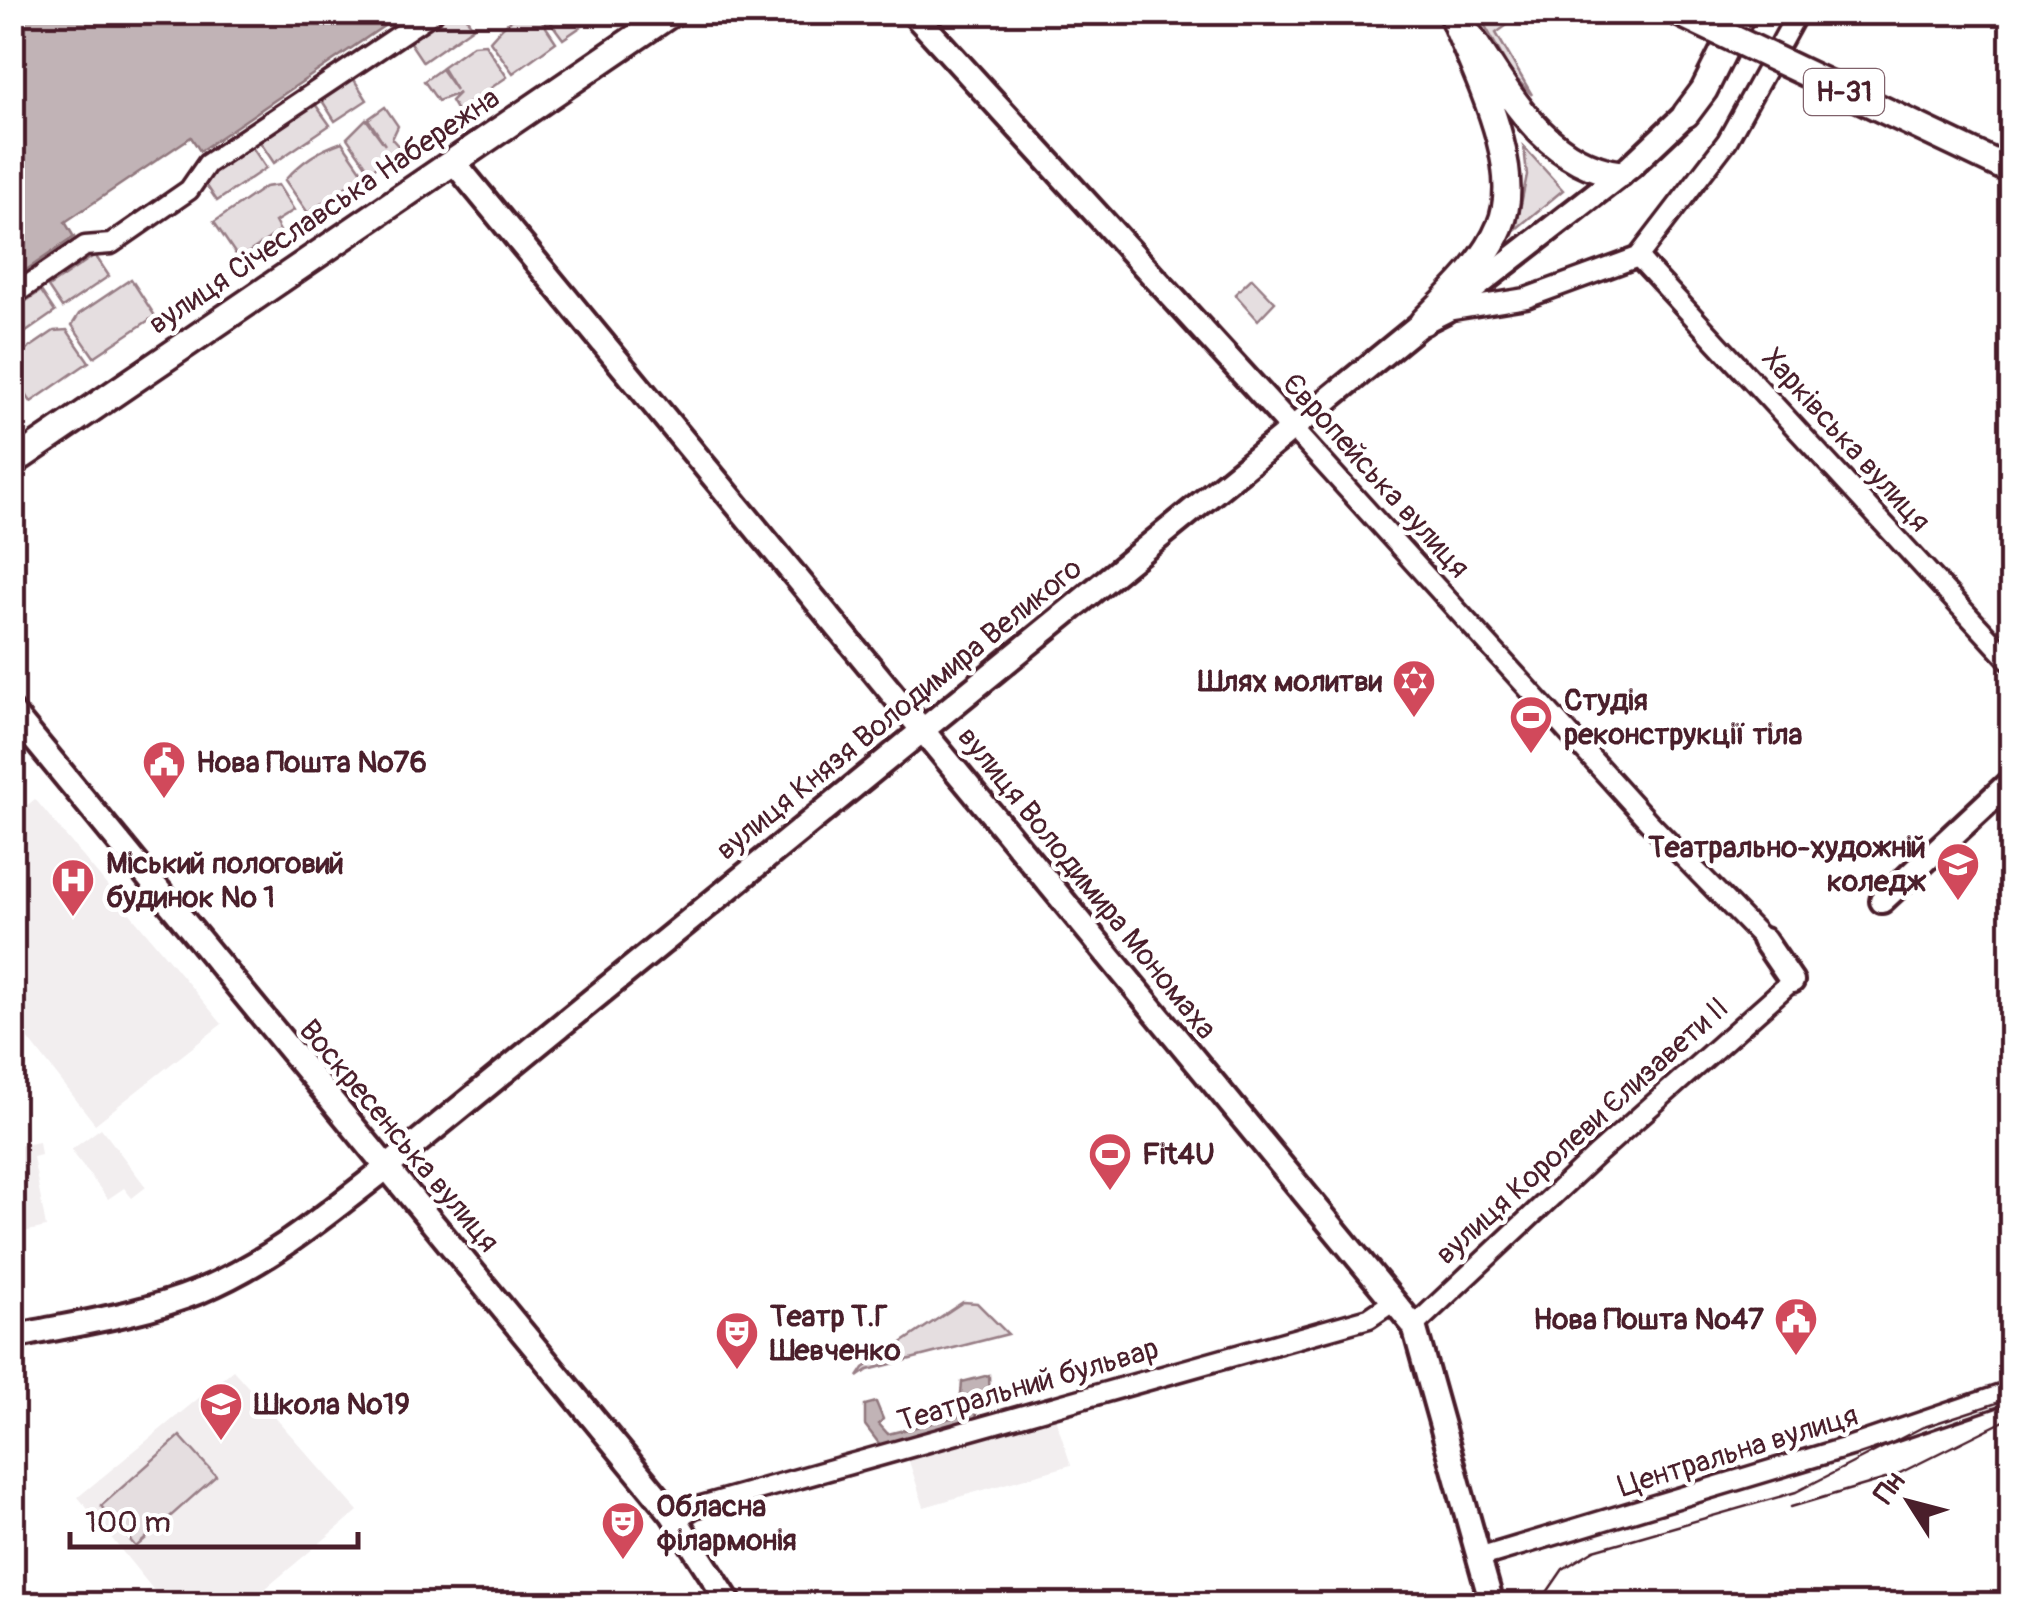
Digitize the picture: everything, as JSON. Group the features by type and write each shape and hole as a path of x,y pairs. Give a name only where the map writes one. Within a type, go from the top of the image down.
{"main road":[{"name":"вулиця Січеславська Набережна","path":"12,463 673,12"},
{"name":"Європейська вулиця","path":"912,12 1293,429"},
{"path":"1453,12 1541,134 1571,158 1600,172 1620,174"},
{"path":"1434,317 1501,225 1508,192 1497,133 1453,12"},
{"name":"Н-31","path":"1677,12 2012,170"},
{"name":"вулиця Князя Володимира Великого","path":"12,1337 198,1291 282,1248 386,1168 1293,429 1620,174 1686,114 1704,90 1743,12"},
{"name":"вулиця Володимира Мономаха","path":"453,162 1414,1326 1492,1604"},
{"name":"Воскресенська вулиця","path":"12,712 676,1519 730,1604"},
{"path":"1882,901 2012,780"},
{"name":"Європейська вулиця","path":"1764,940 1792,980"}],"street":[{"path":"12,296 84,246 111,244 189,190 207,164 434,12"},
{"path":"1434,317 1526,298 1638,257 1727,141 1798,12"},
{"name":"Харківська вулиця","path":"1638,257 2012,663"},
{"name":"Європейська вулиця","path":"1293,429 1612,782 1764,940"},
{"name":"вулиця Королеви Єлизавети ІІ","path":"1414,1326 1594,1156 1792,980"},
{"name":"Театральний бульвар","path":"676,1519 694,1508 1369,1318 1394,1301"},
{"name":"Центральна вулиця","path":"1478,1558 1851,1446 2012,1390"}],"shaded area":[{"path":"13,12 403,13 200,151 191,137 65,222 74,237 13,279"},
{"path":"536,12 556,42 513,73 490,41 515,18"},
{"path":"450,13 463,13 473,27 423,62 409,41"},
{"path":"544,13 601,13 563,39"},
{"path":"1478,13 1524,13 1496,33 1532,95 1512,74"},
{"path":"485,44 507,77 457,111 451,101 459,93 438,101 424,81 441,69 456,90 442,67 473,45"},
{"path":"353,78 367,100 335,121 321,99"},
{"path":"315,104 330,125 274,163 260,142"},
{"path":"385,107 398,126 392,139 401,149 370,171 347,138 366,119 385,145 368,119"},
{"path":"342,142 364,174 308,213 285,180 311,157"},
{"path":"252,147 266,168 217,201 203,180"},
{"path":"1524,147 1563,190 1516,229 1527,175"},
{"path":"278,185 294,210 275,222 280,231 239,259 214,222 265,187"},
{"path":"95,255 109,276 62,308 48,287"},
{"path":"1252,278 1275,302 1258,320 1235,294"},
{"path":"131,279 155,316 94,357 72,325 79,314"},
{"path":"41,291 55,312 13,341 13,310"},
{"path":"67,330 89,362 31,402 13,375 13,359 54,331"},
{"name":"Міський пологовий будинок № 1","path":"35,799 222,1024 95,1124 13,1019 13,817"},
{"path":"101,1128 146,1187 132,1198 124,1188 108,1199 71,1150"},
{"path":"39,1142 41,1155 33,1157 46,1227 19,1233 13,1215 13,1147"},
{"path":"963,1302 977,1303 1008,1334 868,1370 858,1377 864,1368"},
{"name":"Школа №19","path":"233,1370 358,1511 247,1604 165,1604 78,1497"},
{"path":"989,1375 990,1405 977,1409 975,1423 881,1446 865,1425 865,1405 876,1402 883,1419 879,1424 888,1434 959,1416 962,1382"},
{"path":"1053,1411 1071,1465 924,1507 906,1452"},
{"path":"180,1436 216,1476 136,1547 101,1506"}],"tram line":[{"path":"1539,1604 1563,1569 1594,1550 1796,1492 1921,1428 2012,1398"},
{"path":"1791,1507 1892,1477 2012,1417"}],"place":[{"name":"Шлях молитви","path":"1414,719"},
{"name":"Студія реконструкції тіла","path":"1531,755"},
{"name":"Нова Пошта №76","path":"164,800"},
{"name":"Театрально-художній коледж","path":"1958,902"},
{"name":"Міський пологовий будинок № 1","path":"73,918"},
{"name":"Fit4U","path":"1110,1192"},
{"name":"Нова Пошта №47","path":"1796,1357"},
{"name":"Театр Т.Г Шевченко","path":"737,1371"},
{"name":"Школа №19","path":"221,1442"},
{"name":"Обласна філармонія","path":"623,1561"}]}
